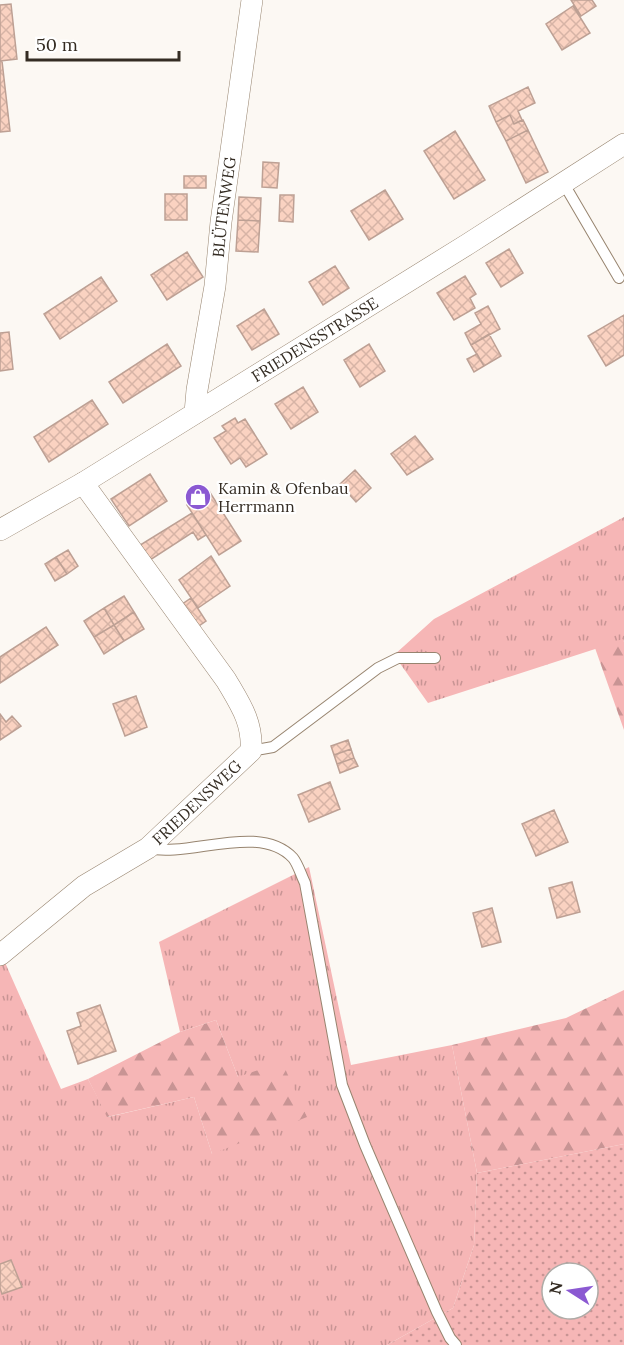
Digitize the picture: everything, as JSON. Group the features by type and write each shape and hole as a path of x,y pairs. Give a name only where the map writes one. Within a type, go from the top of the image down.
{"street":[{"name":"BLÜTENWEG","path":"195,413 215,286 221,222 252,0"},
{"name":"FRIEDENSSTRASSE","path":"0,530 83,483 564,184 624,144"},
{"name":"FRIEDENSWEG","path":"0,955 84,886 148,848 251,751 252,733 243,708 226,680 83,483"}],"lane":[{"path":"564,184 619,278"},
{"path":"251,751 273,747 378,668 398,658 435,658"},
{"path":"148,848 158,851 262,843 280,848 294,859 305,883 342,1085 365,1145 437,1312 456,1345"}],"green space":[{"path":"624,517 624,642 623,640 428,703 394,655 434,619"},
{"path":"623,639 624,642 624,730 595,648"},
{"path":"309,867 351,1065 452,1045 477,1173 474,1245 453,1308 387,1345 0,1345 0,960 3,958 61,1089 88,1079 108,1117 194,1097 212,1154 238,1077 216,1020 180,1032 159,942"},
{"path":"624,990 624,1144 477,1173 452,1045 566,1018"},
{"path":"216,1020 238,1077 282,1062 307,1117 212,1154 194,1097 107,1117 88,1079 180,1032"},
{"path":"624,1144 624,1345 387,1345 453,1308 474,1245 477,1173"}],"building":[{"path":"571,0 592,0 596,6 581,16"},
{"path":"11,4 17,59 0,61 0,5"},
{"path":"573,6 590,33 562,50 546,24"},
{"path":"0,61 2,61 10,131 0,132"},
{"path":"528,87 535,103 518,111 522,120 514,124 510,115 496,122 489,106"},
{"path":"510,115 514,124 523,120 528,130 506,141 496,122"},
{"path":"528,130 548,172 526,183 506,141"},
{"path":"455,131 485,180 454,199 424,151"},
{"path":"263,162 279,163 277,188 262,187"},
{"path":"184,176 206,176 206,188 184,188"},
{"path":"385,190 403,219 369,240 351,211"},
{"path":"165,194 187,194 187,220 165,220"},
{"path":"280,195 294,195 293,222 279,221"},
{"path":"239,197 261,198 260,221 238,220"},
{"path":"238,220 260,221 258,252 236,251"},
{"path":"509,249 523,273 501,287 486,263"},
{"path":"187,252 203,277 167,300 151,275"},
{"path":"335,266 349,288 323,305 309,282"},
{"path":"465,276 476,294 470,298 475,308 454,320 437,293"},
{"path":"101,277 117,301 60,339 44,314"},
{"path":"488,306 500,329 471,345 465,333 481,324 475,313"},
{"path":"264,309 279,334 252,350 237,326"},
{"path":"624,315 624,355 606,366 588,336"},
{"path":"9,332 13,369 0,371 0,333"},
{"path":"489,334 501,356 484,366 471,345"},
{"path":"167,344 181,366 123,403 109,382"},
{"path":"369,344 385,371 360,387 344,360"},
{"path":"477,354 484,366 474,372 467,359"},
{"path":"303,387 318,412 291,429 275,404"},
{"path":"92,400 108,424 49,462 34,437"},
{"path":"235,418 238,423 245,419 267,454 246,467 240,458 231,464 214,438 226,431 222,426"},
{"path":"415,436 433,459 407,475 391,454"},
{"path":"355,470 371,488 356,502 340,484"},
{"path":"150,474 167,501 129,526 111,499"},
{"path":"209,491 241,541 219,555 187,505"},
{"path":"192,513 206,535 198,540 193,532 147,562 137,547"},
{"path":"68,550 78,566 67,574 56,557"},
{"path":"211,556 230,586 198,608 179,580"},
{"path":"56,557 67,574 55,581 45,564"},
{"path":"124,596 134,612 114,625 104,608"},
{"path":"191,598 206,621 193,630 178,607"},
{"path":"104,608 114,625 94,637 84,621"},
{"path":"134,612 144,629 124,641 114,625"},
{"path":"114,625 124,641 104,654 94,637"},
{"path":"46,627 58,645 0,683 0,657"},
{"path":"136,696 147,727 125,736 113,704"},
{"path":"0,714 6,722 12,716 21,726 0,740"},
{"path":"348,740 351,749 334,755 331,746"},
{"path":"351,749 354,758 337,764 334,755"},
{"path":"354,758 358,766 340,773 337,764"},
{"path":"330,782 340,809 309,822 298,795"},
{"path":"554,810 568,842 536,856 522,824"},
{"path":"572,882 580,912 557,918 549,888"},
{"path":"492,908 501,942 482,947 473,913"},
{"path":"100,1005 116,1051 78,1064 67,1031 81,1026 77,1013"},
{"path":"11,1260 22,1287 2,1294 0,1264"}],"place":[{"name":"Kamin & Ofenbau Herrmann","path":"198,497"}]}
